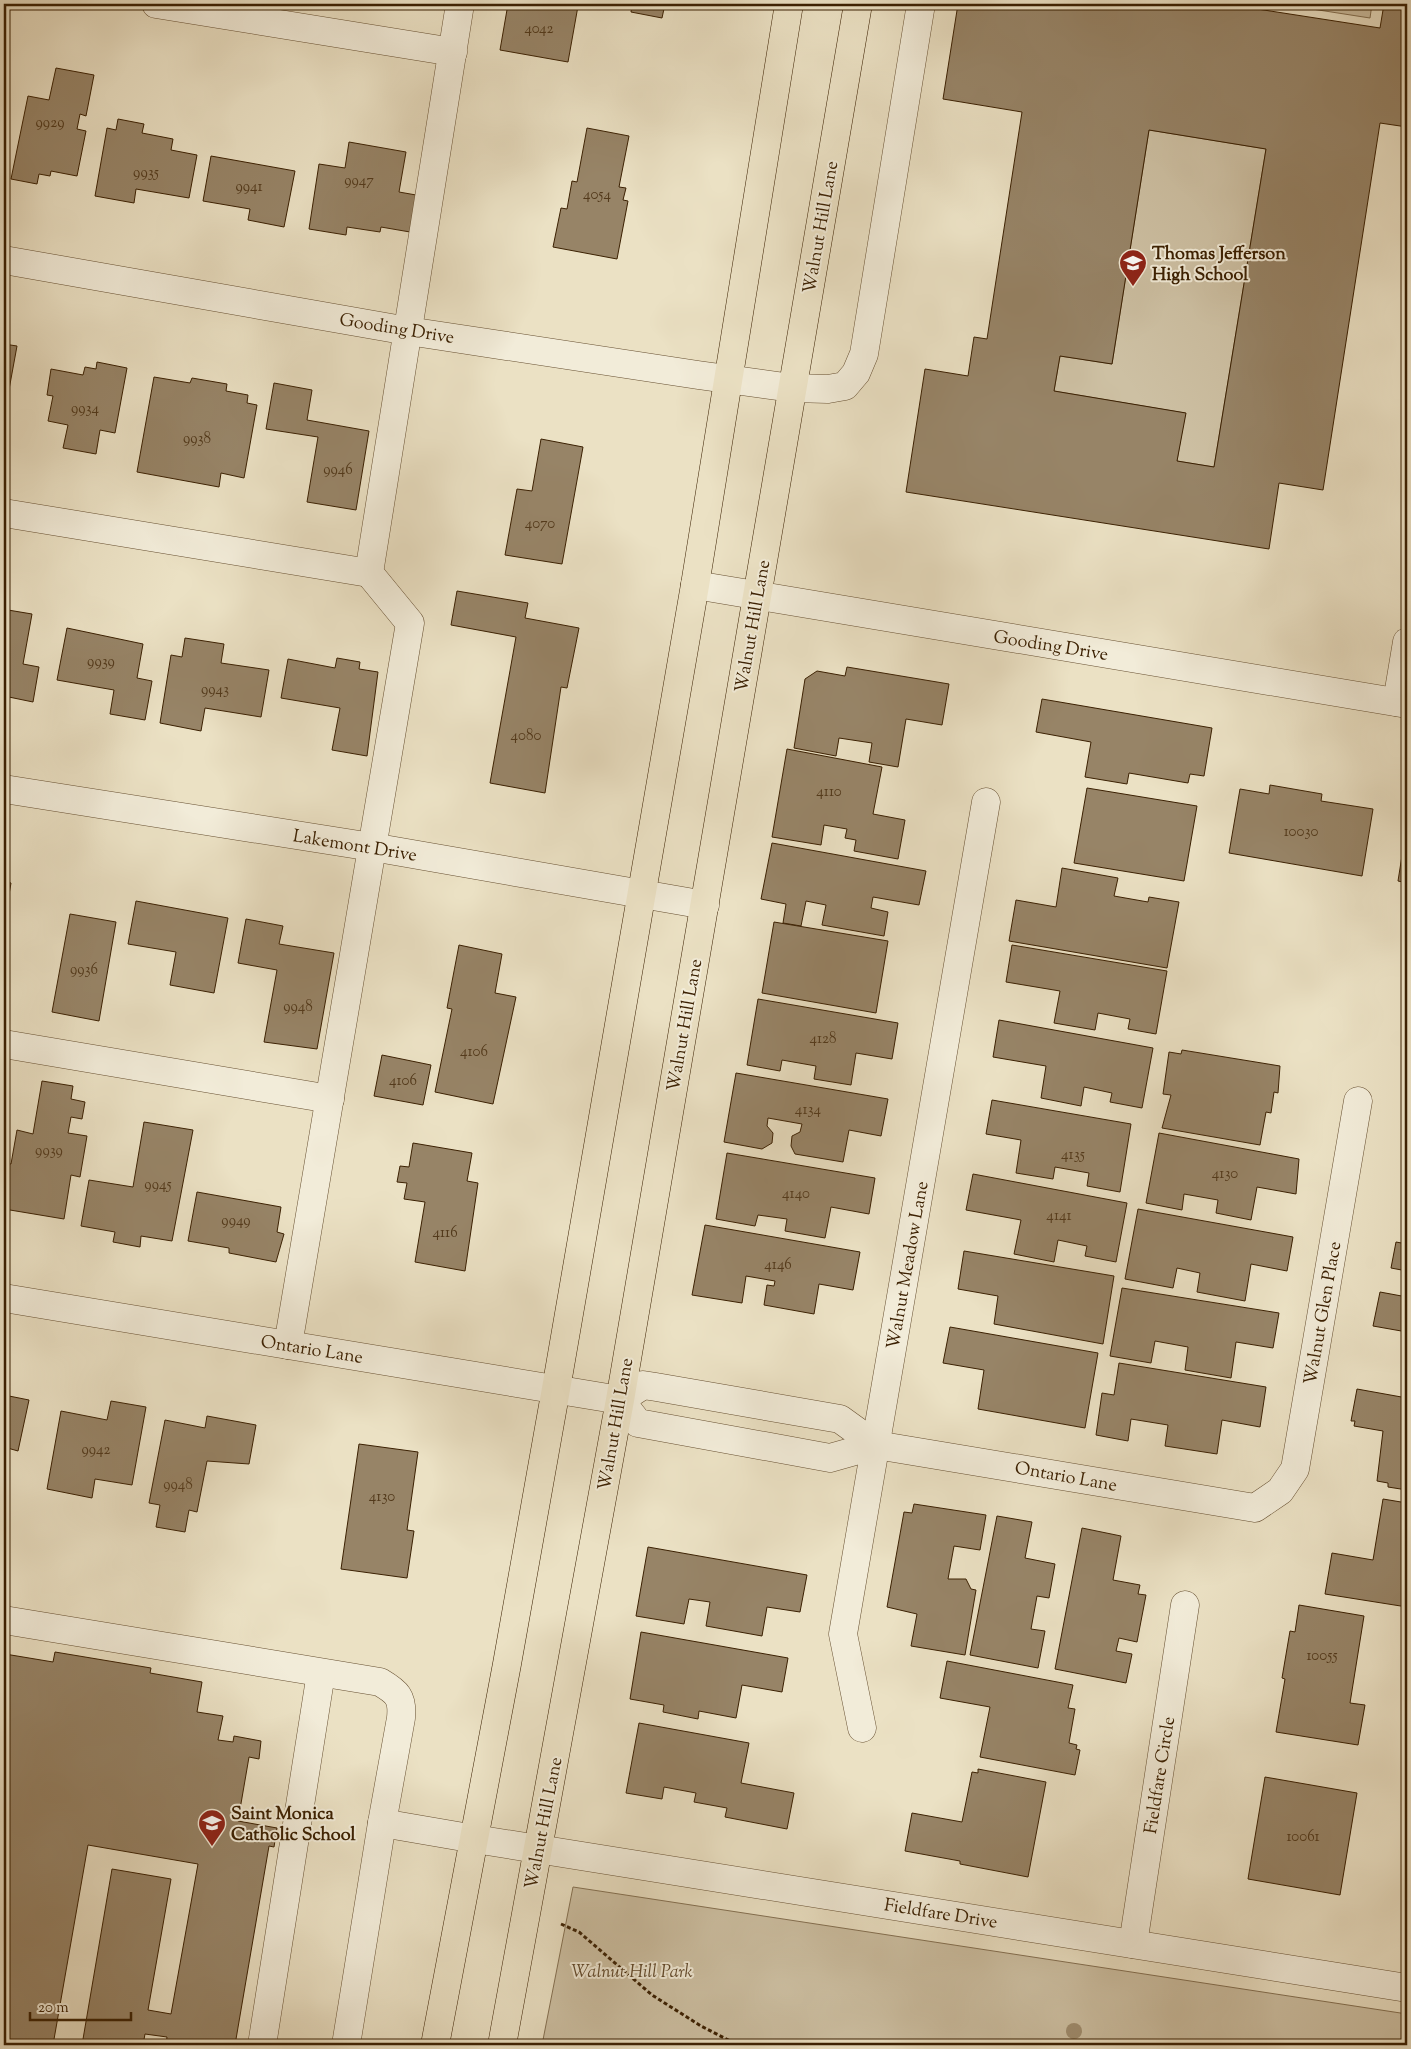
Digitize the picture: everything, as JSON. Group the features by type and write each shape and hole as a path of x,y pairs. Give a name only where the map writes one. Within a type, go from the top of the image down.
{"main road":[{"path":"435,2045 556,1389 642,894 695,586 789,4"},
{"name":"Walnut Hill Lane","path":"502,2045 620,1400 858,4"}],"street":[{"path":"156,4 453,52"},
{"path":"369,573 460,4"},
{"name":"Gooding Drive","path":"4,260 408,331 728,379 792,388 828,389 845,386 856,373 864,354 921,4"},
{"path":"4,514 369,573 410,623 288,1345"},
{"name":"Gooding Drive","path":"695,586 1402,703"},
{"path":"1402,703 1407,642"},
{"name":"Lakemont Drive","path":"4,789 372,848 705,905"},
{"name":"Walnut Meadow Lane","path":"862,1728 843,1634 986,802"},
{"path":"4,1044 330,1099"},
{"name":"Walnut Glen Place","path":"1255,1508 1280,1491 1295,1469 1358,1101"},
{"name":"Ontario Lane","path":"4,1298 620,1400 638,1423 830,1458 876,1444"},
{"name":"Ontario Lane","path":"620,1400 643,1385 840,1418 876,1444 1255,1508"},
{"name":"Fieldfare Circle","path":"1134,1944 1186,1605"},
{"path":"4,1620 380,1682 396,1692 402,1706 346,2045"},
{"path":"262,2045 321,1673"},
{"name":"Fieldfare Drive","path":"382,1823 1407,1988"}],"path":[{"path":"561,1924 580,1932 652,1995 701,2026 738,2045"}],"green space":[{"path":"1280,4 1372,4 1370,18"},
{"path":"1149,130 1266,149 1214,467 1177,461 1185,413 1054,391 1060,356 1112,364"},
{"name":"Walnut Hill Park","path":"573,1887 1407,2014 1407,2045 542,2045"}],"building":[{"path":"508,4 568,4 578,6 568,62 500,50"},
{"path":"632,4 665,4 662,18 631,12"},
{"path":"958,4 1225,4 1380,28 1384,4 1407,4 1407,127 1380,123 1323,490 1279,483 1269,549 906,492 925,369 968,376 974,337 987,339 1022,112 943,99","holes":["1149,130 1266,149 1214,467 1177,461 1186,413 1054,391 1060,356 1112,364"]},
{"path":"56,68 94,75 86,116 80,114 77,129 86,131 77,176 51,171 50,176 39,174 37,184 11,179 28,96 49,100"},
{"path":"118,119 144,124 142,133 173,139 171,150 197,155 189,198 136,189 134,203 95,196 107,128 116,130"},
{"path":"587,128 629,136 619,187 626,188 623,200 628,201 617,259 553,247 561,208 567,209 572,181 577,182"},
{"path":"349,142 406,152 399,192 416,195 410,232 381,227 380,232 347,227 346,235 309,229 319,164 345,168"},
{"path":"211,156 295,171 284,227 248,220 250,209 203,201"},
{"path":"4,344 17,346 6,406 4,406"},
{"path":"97,362 127,368 115,433 100,430 96,454 63,448 68,425 48,421 53,396 47,395 51,369 83,375 85,367 96,369"},
{"path":"154,377 190,383 192,378 227,384 226,391 248,395 247,403 257,405 244,478 221,473 219,487 137,472"},
{"path":"274,383 312,390 307,420 369,431 356,510 307,502 318,437 266,429"},
{"path":"541,439 583,447 562,564 505,555 517,489 532,491"},
{"path":"457,591 528,603 525,618 579,628 567,688 561,687 545,793 490,783 516,637 451,625"},
{"path":"4,604 9,604 8,610 32,614 23,664 39,667 33,702 4,696"},
{"path":"67,628 143,644 137,678 152,681 145,720 110,714 114,690 57,680"},
{"path":"185,638 224,644 221,663 269,670 261,717 205,708 201,731 160,723 171,655 182,657"},
{"path":"337,658 360,662 359,669 378,672 367,756 332,750 340,708 281,698 288,659 335,668"},
{"path":"847,667 949,684 942,725 906,719 898,767 869,762 872,743 839,738 836,756 794,748 805,679 817,671 845,676"},
{"path":"1042,699 1212,728 1204,776 1190,774 1188,783 1129,773 1127,784 1085,777 1091,742 1036,732"},
{"path":"787,749 882,767 873,814 905,820 898,859 854,851 856,840 845,838 847,829 824,825 821,845 772,837"},
{"path":"1270,785 1322,794 1321,801 1373,809 1362,876 1229,853 1240,789 1269,794"},
{"path":"1087,788 1197,806 1184,881 1074,863"},
{"path":"1407,824 1407,883 1398,881"},
{"path":"772,843 926,871 919,905 873,897 871,908 888,912 884,936 822,925 826,905 806,901 801,926 783,923 786,904 761,899"},
{"path":"1062,868 1118,878 1114,896 1148,902 1149,897 1179,902 1167,968 1009,941 1016,900 1056,907"},
{"path":"4,881 11,883 4,924"},
{"path":"136,901 228,918 214,993 170,985 176,952 128,944"},
{"path":"70,914 116,922 99,1021 52,1012"},
{"path":"246,919 283,926 279,944 334,953 317,1049 264,1042 277,970 238,963"},
{"path":"774,922 888,941 876,1013 762,993"},
{"path":"459,945 502,954 495,993 516,997 493,1104 435,1092 452,1009 447,1008"},
{"path":"1012,945 1167,971 1156,1034 1128,1029 1130,1019 1098,1013 1095,1030 1054,1023 1060,991 1006,982"},
{"path":"758,999 898,1023 892,1059 856,1053 851,1085 814,1079 816,1066 782,1060 780,1071 747,1065"},
{"path":"999,1020 1153,1048 1142,1108 1110,1102 1112,1093 1084,1087 1081,1106 1041,1098 1046,1066 993,1057"},
{"path":"1182,1050 1280,1066 1278,1093 1274,1092 1271,1113 1266,1112 1260,1145 1162,1128 1171,1095 1163,1094 1169,1052 1181,1054"},
{"path":"382,1055 431,1065 423,1105 374,1096"},
{"path":"736,1073 888,1099 881,1136 849,1130 843,1162 795,1154 791,1146 792,1136 800,1132 802,1124 768,1118 767,1126 773,1133 772,1143 762,1149 724,1142"},
{"path":"42,1081 73,1086 71,1099 85,1102 82,1119 71,1117 68,1133 87,1136 80,1177 71,1175 64,1219 4,1209 4,1163 11,1164 17,1130 33,1134"},
{"path":"992,1100 1131,1124 1120,1192 1087,1186 1089,1173 1055,1167 1053,1179 1016,1173 1021,1140 986,1134"},
{"path":"144,1122 193,1130 172,1241 141,1236 140,1247 113,1242 115,1232 81,1226 89,1180 133,1187"},
{"path":"1159,1133 1299,1159 1296,1194 1257,1187 1251,1220 1216,1213 1218,1200 1184,1194 1182,1210 1146,1203"},
{"path":"413,1143 472,1153 467,1181 478,1183 465,1271 415,1262 425,1202 404,1199 407,1183 397,1182 400,1166 409,1167"},
{"path":"727,1153 875,1178 869,1214 831,1207 825,1238 785,1231 787,1219 758,1215 755,1226 716,1219"},
{"path":"973,1174 1127,1203 1116,1262 1085,1256 1087,1246 1058,1240 1054,1262 1014,1254 1021,1220 966,1210"},
{"path":"197,1192 281,1207 277,1232 284,1234 276,1262 229,1253 229,1248 188,1241"},
{"path":"1138,1209 1293,1237 1287,1271 1251,1264 1245,1301 1197,1292 1200,1273 1177,1268 1173,1288 1125,1279"},
{"path":"705,1225 860,1252 853,1290 819,1284 814,1314 764,1305 767,1285 774,1286 775,1281 746,1276 742,1303 692,1295"},
{"path":"1396,1242 1407,1244 1407,1271 1391,1268"},
{"path":"964,1251 1114,1276 1103,1344 994,1324 998,1296 958,1289"},
{"path":"1122,1288 1279,1313 1273,1348 1236,1342 1231,1378 1185,1370 1188,1347 1155,1341 1151,1363 1110,1356"},
{"path":"1380,1292 1407,1297 1407,1332 1373,1326"},
{"path":"950,1327 1098,1353 1085,1428 978,1409 984,1370 943,1363"},
{"path":"1119,1363 1266,1387 1260,1427 1222,1420 1217,1454 1165,1446 1168,1425 1131,1419 1128,1441 1096,1435 1102,1393 1114,1395"},
{"path":"1357,1389 1407,1398 1407,1490 1388,1487 1388,1483 1377,1481 1383,1431 1354,1426 1355,1421 1351,1421"},
{"path":"4,1395 29,1400 18,1451 4,1447"},
{"path":"111,1401 146,1407 132,1485 95,1479 92,1498 47,1489 61,1411 107,1420"},
{"path":"207,1416 256,1425 249,1464 207,1461 197,1512 189,1510 185,1532 156,1527 160,1505 149,1503 165,1420 205,1428"},
{"path":"359,1444 418,1452 407,1530 414,1531 407,1578 341,1569"},
{"path":"1383,1499 1407,1503 1407,1607 1325,1594 1332,1553 1373,1560"},
{"path":"914,1504 986,1515 980,1550 954,1546 948,1579 966,1579 971,1589 976,1590 965,1655 911,1646 917,1614 887,1607 904,1512 912,1513"},
{"path":"997,1516 1032,1522 1025,1558 1055,1564 1049,1598 1037,1596 1031,1629 1045,1631 1038,1668 970,1655"},
{"path":"1082,1528 1121,1536 1113,1580 1140,1585 1138,1594 1146,1595 1137,1642 1119,1638 1116,1651 1132,1654 1126,1683 1055,1669"},
{"path":"648,1547 807,1575 800,1612 767,1607 762,1636 706,1626 710,1602 689,1599 684,1624 636,1616"},
{"path":"1299,1605 1364,1616 1350,1703 1365,1705 1358,1745 1276,1732 1285,1679 1282,1678 1290,1631 1295,1632"},
{"path":"641,1632 788,1658 782,1692 742,1685 736,1718 699,1711 698,1719 663,1712 664,1705 630,1699"},
{"path":"55,1652 151,1668 150,1673 202,1682 197,1712 223,1716 218,1740 233,1742 234,1736 261,1741 259,1759 249,1757 238,1821 277,1828 274,1847 269,1846 235,2045 166,2045 167,2037 145,2034 143,2045 82,2045 112,1869 171,1879 148,2010 171,2014 198,1864 88,1845 53,2045 4,2045 4,1658 5,1654 53,1662"},
{"path":"947,1661 1073,1685 1068,1708 1075,1709 1069,1743 1077,1745 1076,1749 1080,1750 1075,1775 980,1757 990,1707 940,1698"},
{"path":"639,1723 749,1743 741,1783 794,1793 787,1829 725,1817 727,1808 694,1802 696,1793 664,1787 662,1799 626,1793"},
{"path":"978,1769 1046,1782 1028,1877 960,1864 960,1861 905,1851 912,1813 962,1822 972,1772 978,1773"},
{"path":"1265,1777 1357,1793 1340,1895 1248,1879"}],"place":[{"name":"Thomas Jefferson High School","path":"1133,287"},
{"name":"Saint Monica Catholic School","path":"212,1847"}]}
